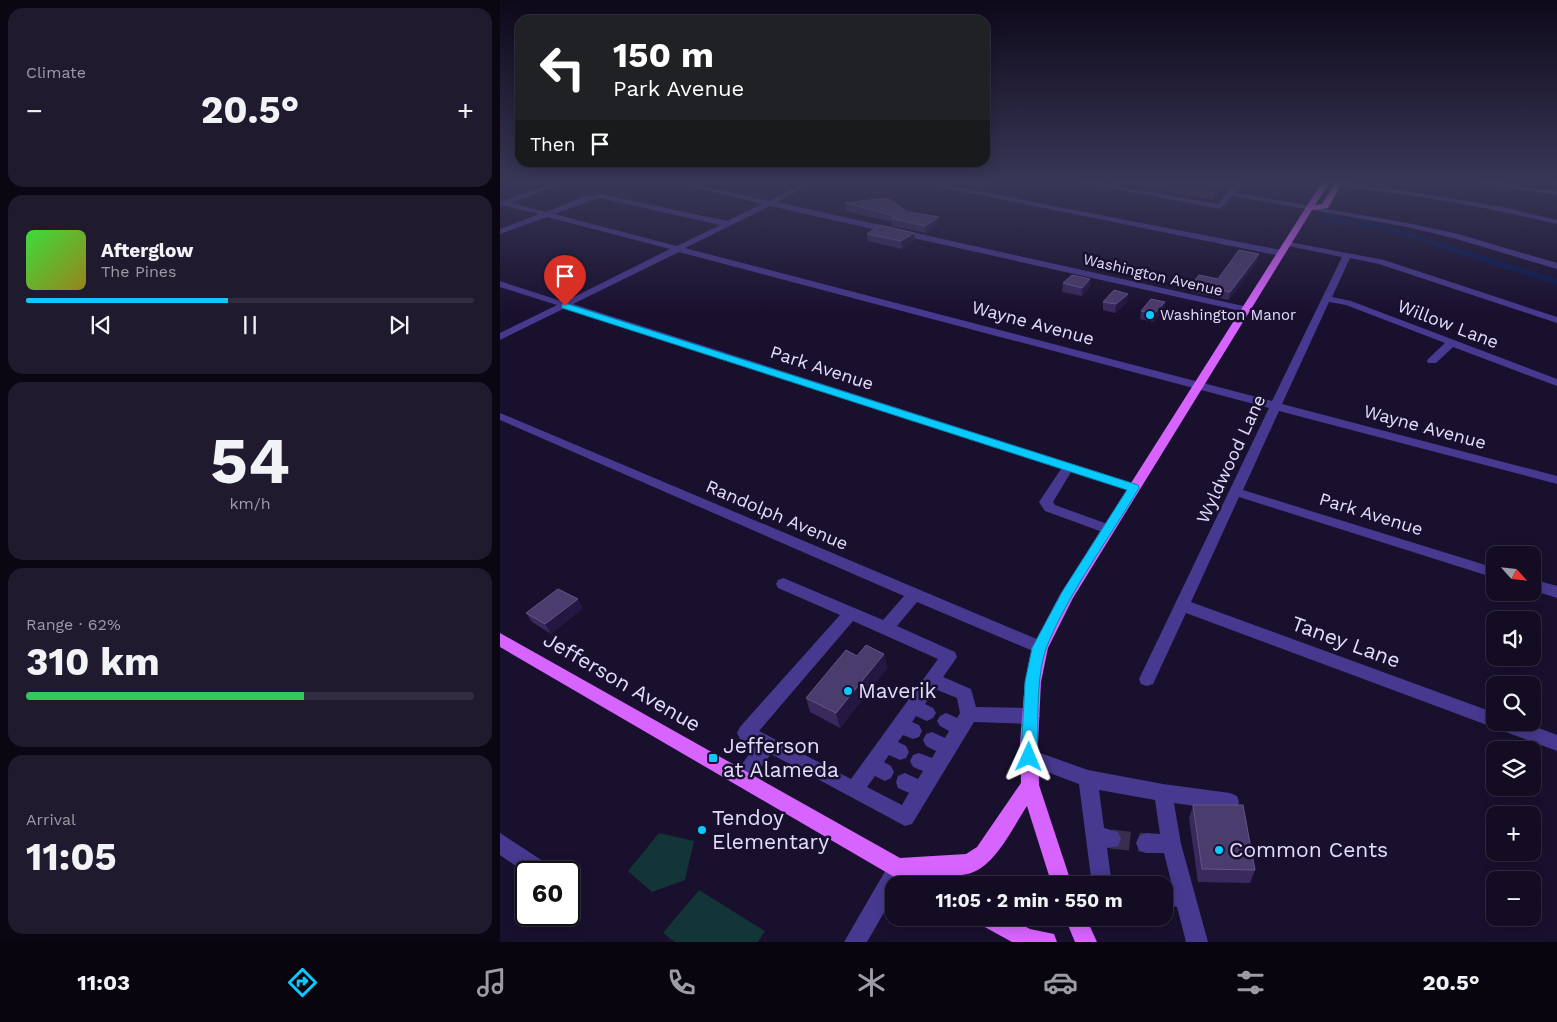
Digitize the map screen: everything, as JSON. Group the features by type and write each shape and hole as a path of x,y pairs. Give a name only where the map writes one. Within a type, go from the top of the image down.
{"main road":[{"path":"1059,876 1030,785 1029,757 1033,682 1040,648 1066,595 1298,226"},
{"name":"Jefferson Avenue","path":"500,639 912,876"},
{"path":"898,868 969,864 984,854 1030,785"},
{"path":"1003,926 1028,939 1046,942"},
{"path":"1079,926 1086,942"}],"street":[{"path":"500,232 515,226"},
{"name":"Wayne Avenue","path":"597,226 1557,480"},
{"path":"500,337 724,226"},
{"name":"Washington Avenue","path":"876,226 1245,309"},
{"path":"1162,226 1284,248 1347,254 1413,271 1557,320"},
{"path":"1411,226 1455,236 1557,266"},
{"name":"Wyldwood Lane","path":"1147,679 1347,254"},
{"name":"Park Avenue","path":"500,284 1134,488"},
{"name":"Willow Lane","path":"1327,298 1348,303 1557,383"},
{"path":"1432,360 1451,343"},
{"name":"Randolph Avenue","path":"500,416 1040,648"},
{"path":"1068,467 1046,502 1050,508 1108,529"},
{"name":"Park Avenue","path":"1236,492 1486,570"},
{"path":"783,584 949,657 932,680 921,710 879,768 854,790"},
{"path":"1541,587 1557,592"},
{"path":"886,628 915,594"},
{"name":"Taney Lane","path":"1181,606 1486,717"},
{"path":"851,613 746,733 905,816 913,786 940,744 959,721 965,694 932,680"},
{"path":"959,721 1031,716"},
{"path":"1524,731 1557,743"},
{"path":"741,778 768,744"},
{"path":"1029,757 1088,779 1163,793 1230,802"},
{"path":"1088,779 1103,838 1102,876"},
{"path":"1163,793 1171,844 1197,942"},
{"path":"500,843 526,861"},
{"path":"1146,843 1171,844"},
{"path":"855,942 898,868"},
{"path":"1173,895 1185,897"}],"green space":[{"path":"659,833 694,841 685,880 652,892 628,871"},
{"path":"699,890 765,931 758,942 675,942 663,933"}],"building":[{"path":"879,226 914,233 901,241 867,234"},
{"path":"1239,250 1259,254 1230,292 1192,284 1199,275 1218,279"},
{"path":"1072,275 1090,279 1082,288 1063,283"},
{"path":"1114,290 1128,294 1116,304 1103,302"},
{"path":"1151,299 1165,302 1154,314 1141,311"},
{"path":"558,589 578,599 545,624 526,613"},
{"path":"866,645 884,654 836,713 806,698 846,650 857,656"},
{"name":"Common Cents","path":"1193,805 1243,805 1255,870 1202,869"}],"waterway":[{"path":"1371,226 1385,228 1557,282"}],"tunnel":[{"path":"1111,839 1146,843"}],"place":[{"name":"Washington Manor","path":"1150,315"},
{"name":"Maverik","path":"848,691"},
{"name":"Jefferson at Alameda","path":"713,758"},
{"name":"Tendoy Elementary","path":"702,830"},
{"name":"Common Cents","path":"1219,850"}],"route":[{"path":"565,306 1134,488 1066,595 1040,648 1033,682 1029,757"}]}
